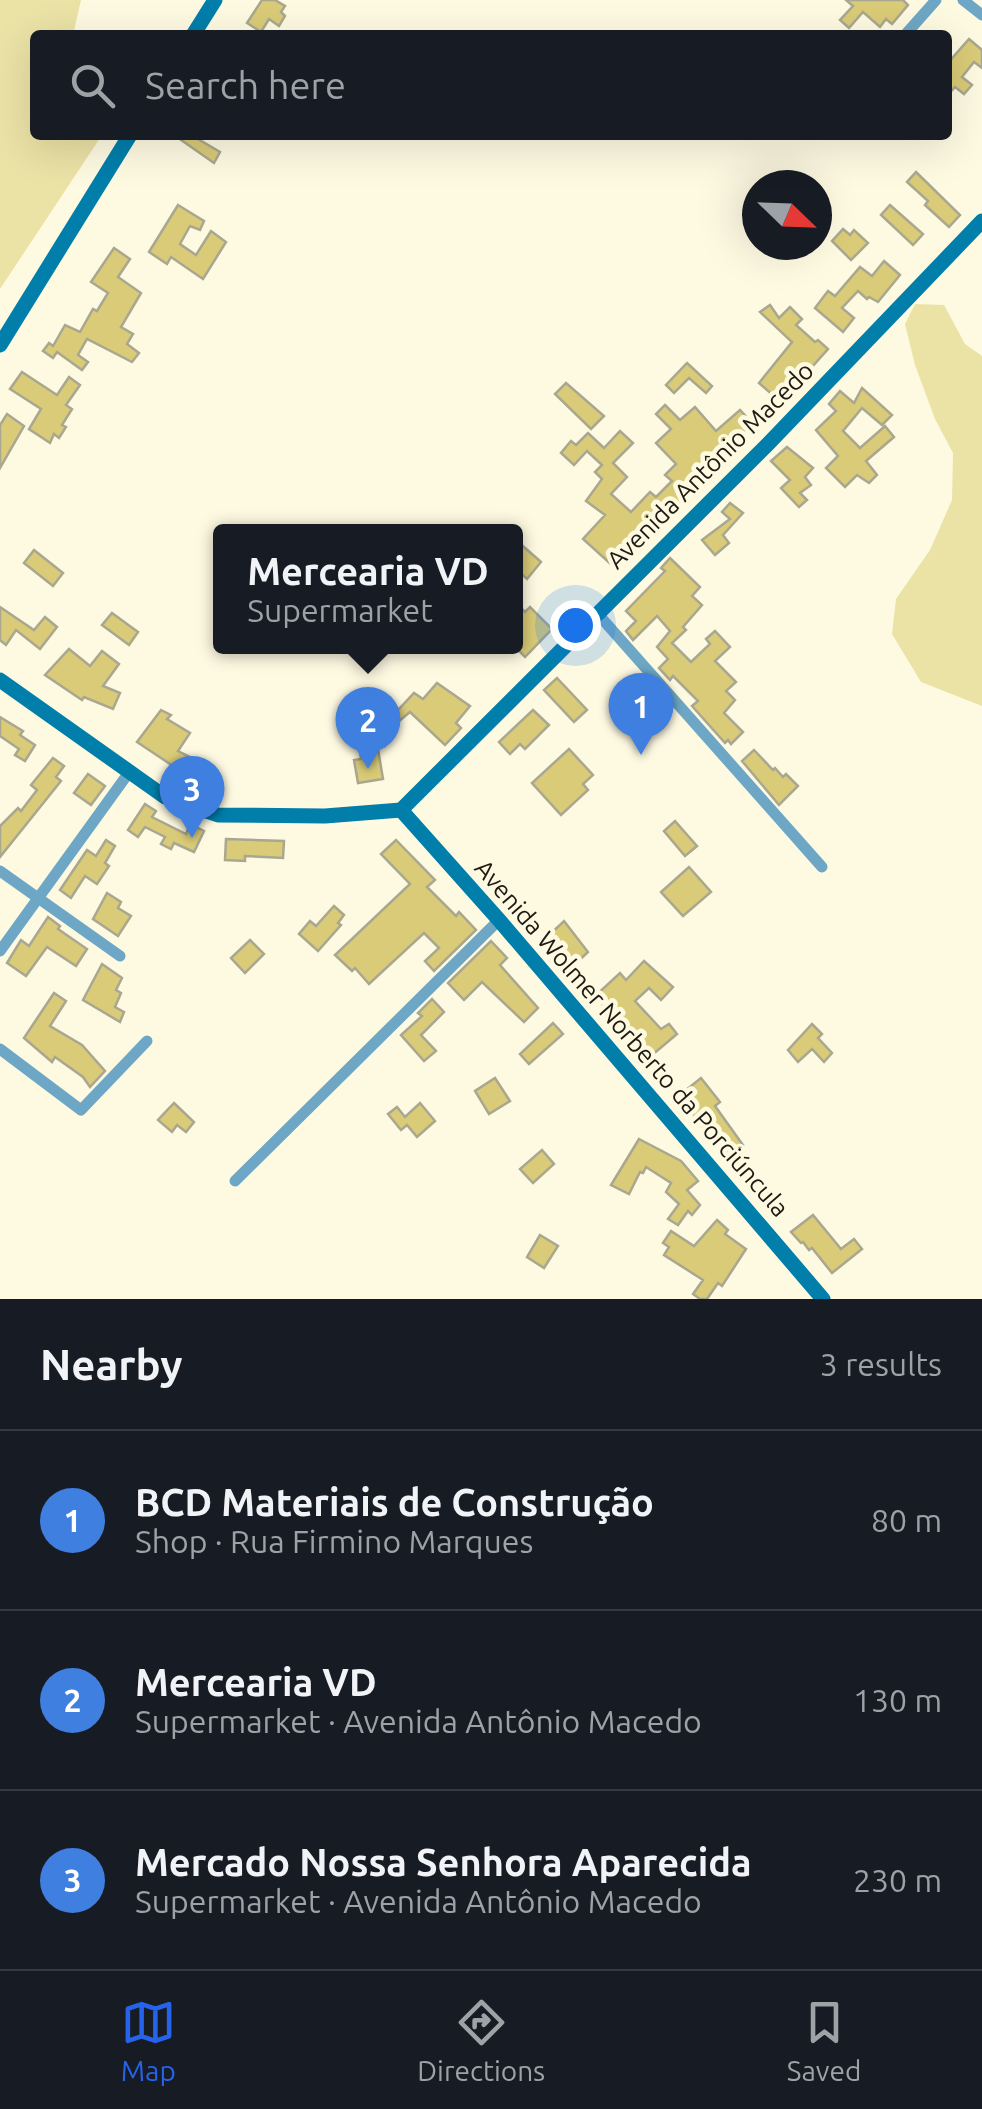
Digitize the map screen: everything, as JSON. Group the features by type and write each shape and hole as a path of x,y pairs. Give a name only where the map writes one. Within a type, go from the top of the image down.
{"street":[{"path":"196,30 216,0"},
{"path":"909,30 936,0"},
{"path":"963,0 982,15"},
{"path":"0,345 127,140"},
{"name":"Avenida Antônio Macedo","path":"401,810 768,444 982,222"},
{"path":"597,613 822,867"},
{"path":"0,680 164,796 218,815 325,816 401,810"},
{"path":"0,952 130,772"},
{"name":"Avenida Wolmer Norberto da Porciúncula","path":"401,810 823,1299"},
{"path":"0,871 120,956"},
{"path":"235,1182 499,920"},
{"path":"0,1050 80,1110 147,1041"}],"shaded area":[{"path":"0,0 81,0 74,30 30,30 30,140 99,140 0,289"},
{"path":"915,304 944,305 965,344 982,356 982,706 921,682 892,634 896,599 930,550 952,500 953,453 935,419 905,324"}],"building":[{"path":"262,0 275,0 285,6 279,26 269,19 262,30 247,23"},
{"path":"846,0 903,0 908,5 892,24 886,19 880,27 863,12 849,28 840,20 853,6"},
{"path":"969,39 982,50 982,68 974,62 962,77 972,85 964,94 955,87 952,90 952,58"},
{"path":"181,140 200,140 220,152 214,163"},
{"path":"916,172 960,215 949,227 907,182"},
{"path":"178,205 204,221 200,230 190,226 180,244 196,255 211,231 226,242 203,279 171,257 167,264 149,252"},
{"path":"890,205 923,234 913,245 881,215"},
{"path":"843,229 850,235 854,230 868,243 851,260 832,241"},
{"path":"114,248 130,259 118,277 141,293 121,327 133,334 127,344 139,353 132,362 87,339 78,355 88,362 82,370 57,352 53,358 43,351 49,343 53,346 65,325 80,332 93,309 97,311 108,293 91,282"},
{"path":"884,261 900,275 878,302 858,291 842,308 854,318 843,332 815,308 828,291 835,296 860,267 872,276"},
{"path":"770,305 779,318 790,307 802,319 796,325 828,349 795,386 790,381 776,398 759,383 792,342 760,312"},
{"path":"687,363 712,386 706,393 689,378 674,393 666,385"},
{"path":"22,372 57,395 69,377 80,385 66,405 72,409 62,425 66,427 59,438 54,434 50,443 29,429 41,409 10,389"},
{"path":"566,383 604,416 591,429 555,394"},
{"path":"862,388 892,415 882,425 862,408 843,431 860,448 885,426 894,437 866,461 877,475 869,483 857,475 845,487 826,468 838,456 816,430 836,411 829,404 840,391 854,403"},
{"path":"665,405 680,420 695,407 716,431 740,410 752,423 742,433 746,438 731,455 722,463 717,458 694,480 697,484 687,498 614,567 583,539 605,515 586,501 602,479 595,472 602,465 587,451 574,465 561,453 571,441 576,445 588,433 604,448 620,431 633,443 613,463 627,477 611,494 631,512 650,492 656,497 672,481 665,475 676,464 656,443 671,429 656,414"},
{"path":"7,414 24,426 0,468 0,425"},
{"path":"787,447 813,468 805,477 811,485 800,493 807,500 799,507 781,488 790,480 771,461"},
{"path":"730,503 743,513 723,535 729,543 715,555 702,540 730,519 722,512"},
{"path":"523,546 541,562 527,579 523,575"},
{"path":"34,550 63,573 53,586 24,563"},
{"path":"670,558 700,587 692,596 702,605 672,643 691,662 710,644 706,639 715,631 730,647 715,661 736,682 726,691 735,700 724,713 743,732 731,744 728,740 725,743 692,706 698,701 659,668 668,659 657,647 670,631 657,616 633,640 626,631 636,621 626,611 665,571 661,568"},
{"path":"0,607 34,630 45,617 57,627 40,649 16,630 6,645 0,640"},
{"path":"530,607 552,629 525,657 523,610"},
{"path":"112,613 138,632 129,645 102,625"},
{"path":"69,649 90,666 102,651 119,664 103,686 120,693 113,709 84,697 82,700 45,675"},
{"path":"557,678 587,710 574,722 544,690"},
{"path":"437,683 470,706 456,723 461,728 445,745 410,712 393,726 387,716 414,693 423,699"},
{"path":"161,710 171,715 167,719 190,733 178,751 190,757 182,772 137,742"},
{"path":"533,710 549,725 525,749 520,744 510,754 499,742"},
{"path":"0,717 23,731 20,735 35,745 25,761 15,755 19,749 0,736"},
{"path":"382,724 384,745 376,737 383,779 358,783 354,760 361,759 357,727"},
{"path":"569,749 593,775 583,784 588,790 561,815 532,783"},
{"path":"754,750 773,770 783,777 786,774 798,786 779,805 742,761"},
{"path":"53,758 64,766 56,777 61,781 0,857 0,826 18,808 21,811 37,790 31,785"},
{"path":"88,774 105,786 91,805 74,793"},
{"path":"145,804 156,811 152,817 186,834 190,824 204,831 194,852 174,843 171,849 161,844 165,837 145,827 138,837 128,830"},
{"path":"675,821 697,846 685,856 664,831"},
{"path":"226,839 284,841 283,858 245,856 245,861 225,860"},
{"path":"106,840 115,846 105,863 109,866 97,884 85,876 71,898 60,890 87,850 96,856"},
{"path":"396,840 435,880 427,887 476,930 434,971 425,961 439,948 424,933 369,984 355,968 352,971 335,955 410,884 381,854"},
{"path":"689,867 711,892 683,916 661,892"},
{"path":"107,893 121,902 118,908 131,916 118,936 93,919"},
{"path":"334,906 344,915 338,923 341,925 318,951 299,934 310,921 316,926"},
{"path":"48,917 87,949 76,966 47,947 26,976 7,963 21,940 29,946"},
{"path":"564,921 588,952 574,965 546,938"},
{"path":"250,940 264,954 245,973 231,958"},
{"path":"491,941 507,958 500,965 538,1008 524,1022 482,982 464,1000 448,983"},
{"path":"644,961 673,987 661,1000 649,988 635,1001 661,1029 669,1024 677,1034 651,1056 624,1021 620,1024 595,996 620,973 626,980"},
{"path":"102,964 122,978 116,990 121,993 115,1007 124,1012 120,1022 83,1000"},
{"path":"54,993 66,1001 50,1026 82,1045 105,1071 90,1087 83,1077 55,1057 52,1062 24,1038"},
{"path":"432,999 444,1012 421,1035 436,1051 424,1061 401,1035 422,1016 418,1013"},
{"path":"553,1023 563,1034 529,1064 520,1054"},
{"path":"812,1024 822,1034 818,1038 832,1053 824,1062 812,1049 798,1062 788,1050"},
{"path":"495,1078 510,1101 489,1114 475,1091"},
{"path":"701,1078 720,1102 715,1106 743,1145 729,1156 697,1121 681,1094"},
{"path":"174,1103 194,1122 186,1132 177,1125 172,1132 158,1120"},
{"path":"420,1103 435,1121 417,1137 407,1125 401,1130 388,1114 397,1107 405,1117"},
{"path":"639,1139 681,1161 698,1181 687,1190 700,1205 692,1215 688,1211 678,1225 668,1219 679,1204 666,1192 671,1183 646,1167 629,1194 611,1185"},
{"path":"542,1150 554,1164 533,1183 520,1169"},
{"path":"813,1215 841,1249 854,1239 862,1249 832,1273 812,1248 809,1250 791,1232"},
{"path":"717,1220 728,1230 725,1234 746,1249 722,1286 718,1283 707,1299 700,1299 693,1294 703,1280 664,1255 669,1247 663,1243 671,1231 694,1246"},
{"path":"540,1235 558,1246 544,1268 527,1257"}],"place":[{"name":"BCD Materiais de Construção","path":"641,755"},
{"name":"Mercearia VD","path":"368,769"},
{"name":"Mercado Nossa Senhora Aparecida","path":"192,838"}]}
